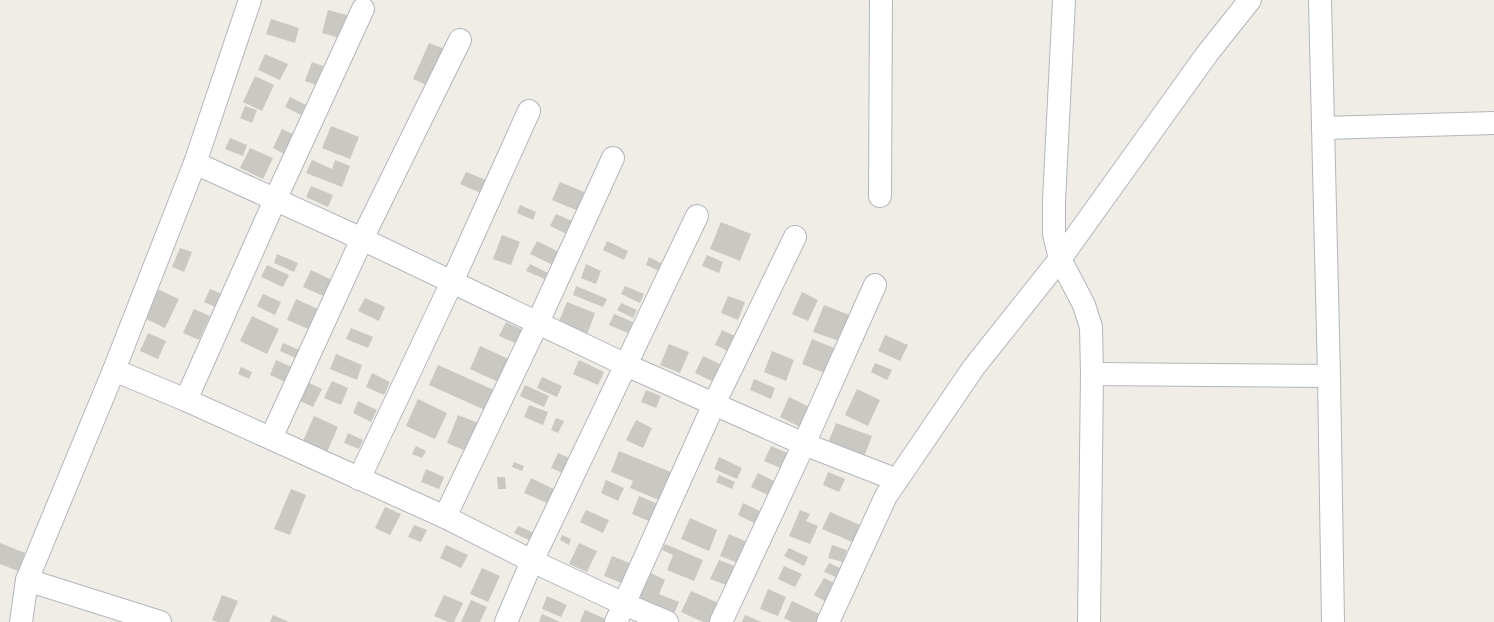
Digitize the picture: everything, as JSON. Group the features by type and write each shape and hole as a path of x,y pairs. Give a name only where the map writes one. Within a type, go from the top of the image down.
{"street":[{"path":"21,622 28,580 114,370 195,164 250,0"},
{"path":"880,196 881,0"},
{"path":"1064,0 1054,201 1054,234 1060,259 1084,305 1090,327 1092,374 1089,622"},
{"path":"828,622 886,496 974,367 1060,259 1207,54 1250,0"},
{"path":"1320,0 1329,376 1332,622"},
{"path":"186,400 275,200 364,8"},
{"path":"271,438 362,239 460,40"},
{"path":"359,478 452,282 528,111"},
{"path":"1322,128 1494,123"},
{"path":"445,517 538,322 613,158"},
{"path":"195,164 362,239 626,365 804,444 897,480"},
{"path":"506,622 532,561 697,216"},
{"path":"620,613 714,404 795,237"},
{"path":"721,622 804,444 875,285"},
{"path":"114,370 186,400 445,517 532,561 620,613 667,622"},
{"path":"1092,374 1329,376"},
{"path":"28,580 160,622"}],"building":[{"path":"328,10 350,16 343,39 322,33"},
{"path":"271,19 299,28 295,43 266,34"},
{"path":"429,43 445,49 429,86 413,79"},
{"path":"265,54 288,64 280,80 258,70"},
{"path":"312,62 323,66 316,85 305,81"},
{"path":"255,76 274,85 262,111 243,102"},
{"path":"290,97 306,105 301,115 285,107"},
{"path":"245,106 257,110 252,123 240,118"},
{"path":"331,126 359,137 350,159 322,148"},
{"path":"282,129 295,135 286,155 273,148"},
{"path":"230,138 247,145 243,156 225,149"},
{"path":"250,148 273,158 263,179 240,168"},
{"path":"312,160 332,169 335,160 350,166 342,187 306,173"},
{"path":"466,172 489,181 483,194 460,184"},
{"path":"560,182 589,194 581,212 552,200"},
{"path":"311,186 333,195 328,207 306,197"},
{"path":"520,205 536,212 533,220 517,213"},
{"path":"556,214 577,223 571,236 550,226"},
{"path":"721,222 751,234 740,261 710,249"},
{"path":"502,235 520,242 511,265 493,259"},
{"path":"537,241 561,253 555,266 530,254"},
{"path":"607,241 628,251 624,260 603,250"},
{"path":"180,248 192,252 184,272 172,267"},
{"path":"277,254 298,263 294,272 274,263"},
{"path":"707,255 723,262 719,273 702,266"},
{"path":"649,257 663,264 659,271 646,265"},
{"path":"530,264 548,273 545,279 526,271"},
{"path":"586,264 601,271 596,284 581,278"},
{"path":"267,265 289,275 283,287 261,277"},
{"path":"311,270 336,282 328,298 303,287"},
{"path":"576,286 607,299 603,307 573,295"},
{"path":"625,286 644,294 640,303 621,294"},
{"path":"157,289 179,299 165,328 144,318"},
{"path":"210,289 222,294 215,307 204,302"},
{"path":"802,292 818,300 808,321 792,314"},
{"path":"263,294 281,302 275,315 257,306"},
{"path":"728,296 745,302 738,320 721,313"},
{"path":"365,298 385,307 379,321 358,311"},
{"path":"296,299 322,311 313,331 287,320"},
{"path":"567,302 595,313 586,337 557,326"},
{"path":"621,303 637,310 633,318 617,310"},
{"path":"824,305 852,316 842,342 813,332"},
{"path":"194,309 210,316 199,340 183,333"},
{"path":"614,314 633,322 628,333 609,325"},
{"path":"252,316 279,329 267,354 240,341"},
{"path":"506,322 527,332 520,345 499,336"},
{"path":"351,328 373,337 368,348 346,339"},
{"path":"722,330 737,337 730,352 715,345"},
{"path":"148,333 166,341 158,359 140,351"},
{"path":"885,335 908,345 900,361 878,351"},
{"path":"812,339 837,349 827,374 802,364"},
{"path":"283,343 304,352 300,360 280,351"},
{"path":"669,344 689,352 680,373 660,365"},
{"path":"480,346 518,363 507,386 470,369"},
{"path":"772,351 794,360 786,381 764,372"},
{"path":"336,354 362,365 357,380 330,369"},
{"path":"703,356 722,365 714,382 695,373"},
{"path":"276,360 292,367 285,382 270,375"},
{"path":"579,360 604,372 598,385 573,374"},
{"path":"875,363 892,370 887,380 871,372"},
{"path":"438,365 496,391 487,411 429,385"},
{"path":"241,367 252,372 249,379 238,374"},
{"path":"372,373 390,382 384,395 366,387"},
{"path":"542,377 562,386 557,397 537,388"},
{"path":"754,379 775,388 771,399 750,390"},
{"path":"305,381 322,389 313,407 296,399"},
{"path":"332,381 348,388 341,405 324,398"},
{"path":"525,385 549,396 544,407 520,396"},
{"path":"857,389 880,400 868,426 845,415"},
{"path":"646,390 661,396 656,408 641,402"},
{"path":"789,397 813,409 804,429 780,417"},
{"path":"418,399 447,413 435,439 406,426"},
{"path":"358,401 377,410 371,422 353,413"},
{"path":"529,405 548,412 543,425 524,417"},
{"path":"458,415 483,425 471,453 447,443"},
{"path":"314,416 338,427 327,452 303,441"},
{"path":"556,418 564,421 558,433 551,430"},
{"path":"636,420 652,428 643,448 626,440"},
{"path":"836,423 872,436 862,462 826,448"},
{"path":"348,433 363,440 359,449 344,443"},
{"path":"416,446 426,451 422,458 412,454"},
{"path":"771,446 792,455 785,470 764,461"},
{"path":"619,451 671,472 659,500 630,488 633,481 611,472"},
{"path":"558,453 569,458 563,473 551,468"},
{"path":"719,457 742,468 737,479 714,469"},
{"path":"514,462 524,466 522,471 512,467"},
{"path":"426,469 444,477 439,489 421,482"},
{"path":"828,472 845,479 839,492 823,485"},
{"path":"758,473 776,482 770,496 751,487"},
{"path":"719,475 735,482 732,489 716,482"},
{"path":"497,477 505,477 506,489 498,489"},
{"path":"531,478 558,491 552,505 524,493"},
{"path":"606,480 624,488 618,501 601,493"},
{"path":"291,489 306,495 290,535 274,529"},
{"path":"639,496 658,504 651,522 632,514"},
{"path":"743,503 764,513 758,525 738,515"},
{"path":"385,507 401,514 390,535 375,528"},
{"path":"586,510 609,520 603,533 580,522"},
{"path":"800,510 810,514 806,521 818,526 810,544 789,536"},
{"path":"830,512 865,527 857,544 822,529"},
{"path":"690,518 717,530 709,551 681,539"},
{"path":"414,525 427,530 421,542 408,537"},
{"path":"518,526 537,534 533,542 514,533"},
{"path":"729,534 747,542 738,563 720,556"},
{"path":"562,535 571,539 569,545 560,540"},
{"path":"0,543 25,553 18,571 0,564"},
{"path":"579,543 597,551 587,572 569,564"},
{"path":"665,544 703,560 694,581 667,570 673,555 662,550"},
{"path":"446,545 468,555 461,568 440,558"},
{"path":"832,545 847,550 843,562 828,558"},
{"path":"789,548 808,557 804,566 784,556"},
{"path":"612,556 632,564 624,584 604,576"},
{"path":"719,560 737,567 729,586 710,579"},
{"path":"829,563 842,569 838,578 824,572"},
{"path":"784,566 802,574 795,587 778,579"},
{"path":"482,568 500,576 488,602 470,594"},
{"path":"649,572 665,580 659,594 679,602 673,616 635,600"},
{"path":"824,578 839,585 830,604 814,595"},
{"path":"768,589 786,597 778,616 760,609"},
{"path":"691,591 723,605 715,622 703,622 681,612"},
{"path":"222,595 238,601 229,622 218,622 212,620"},
{"path":"444,595 463,603 454,622 448,622 434,616"},
{"path":"547,596 567,605 561,617 542,609"},
{"path":"471,600 487,607 480,622 461,622"},
{"path":"792,601 824,616 821,622 792,622 784,618"},
{"path":"585,610 608,620 607,622 580,622"},
{"path":"542,614 560,622 539,622"},
{"path":"273,615 289,622 270,622"},
{"path":"745,615 762,622 742,622"}]}
